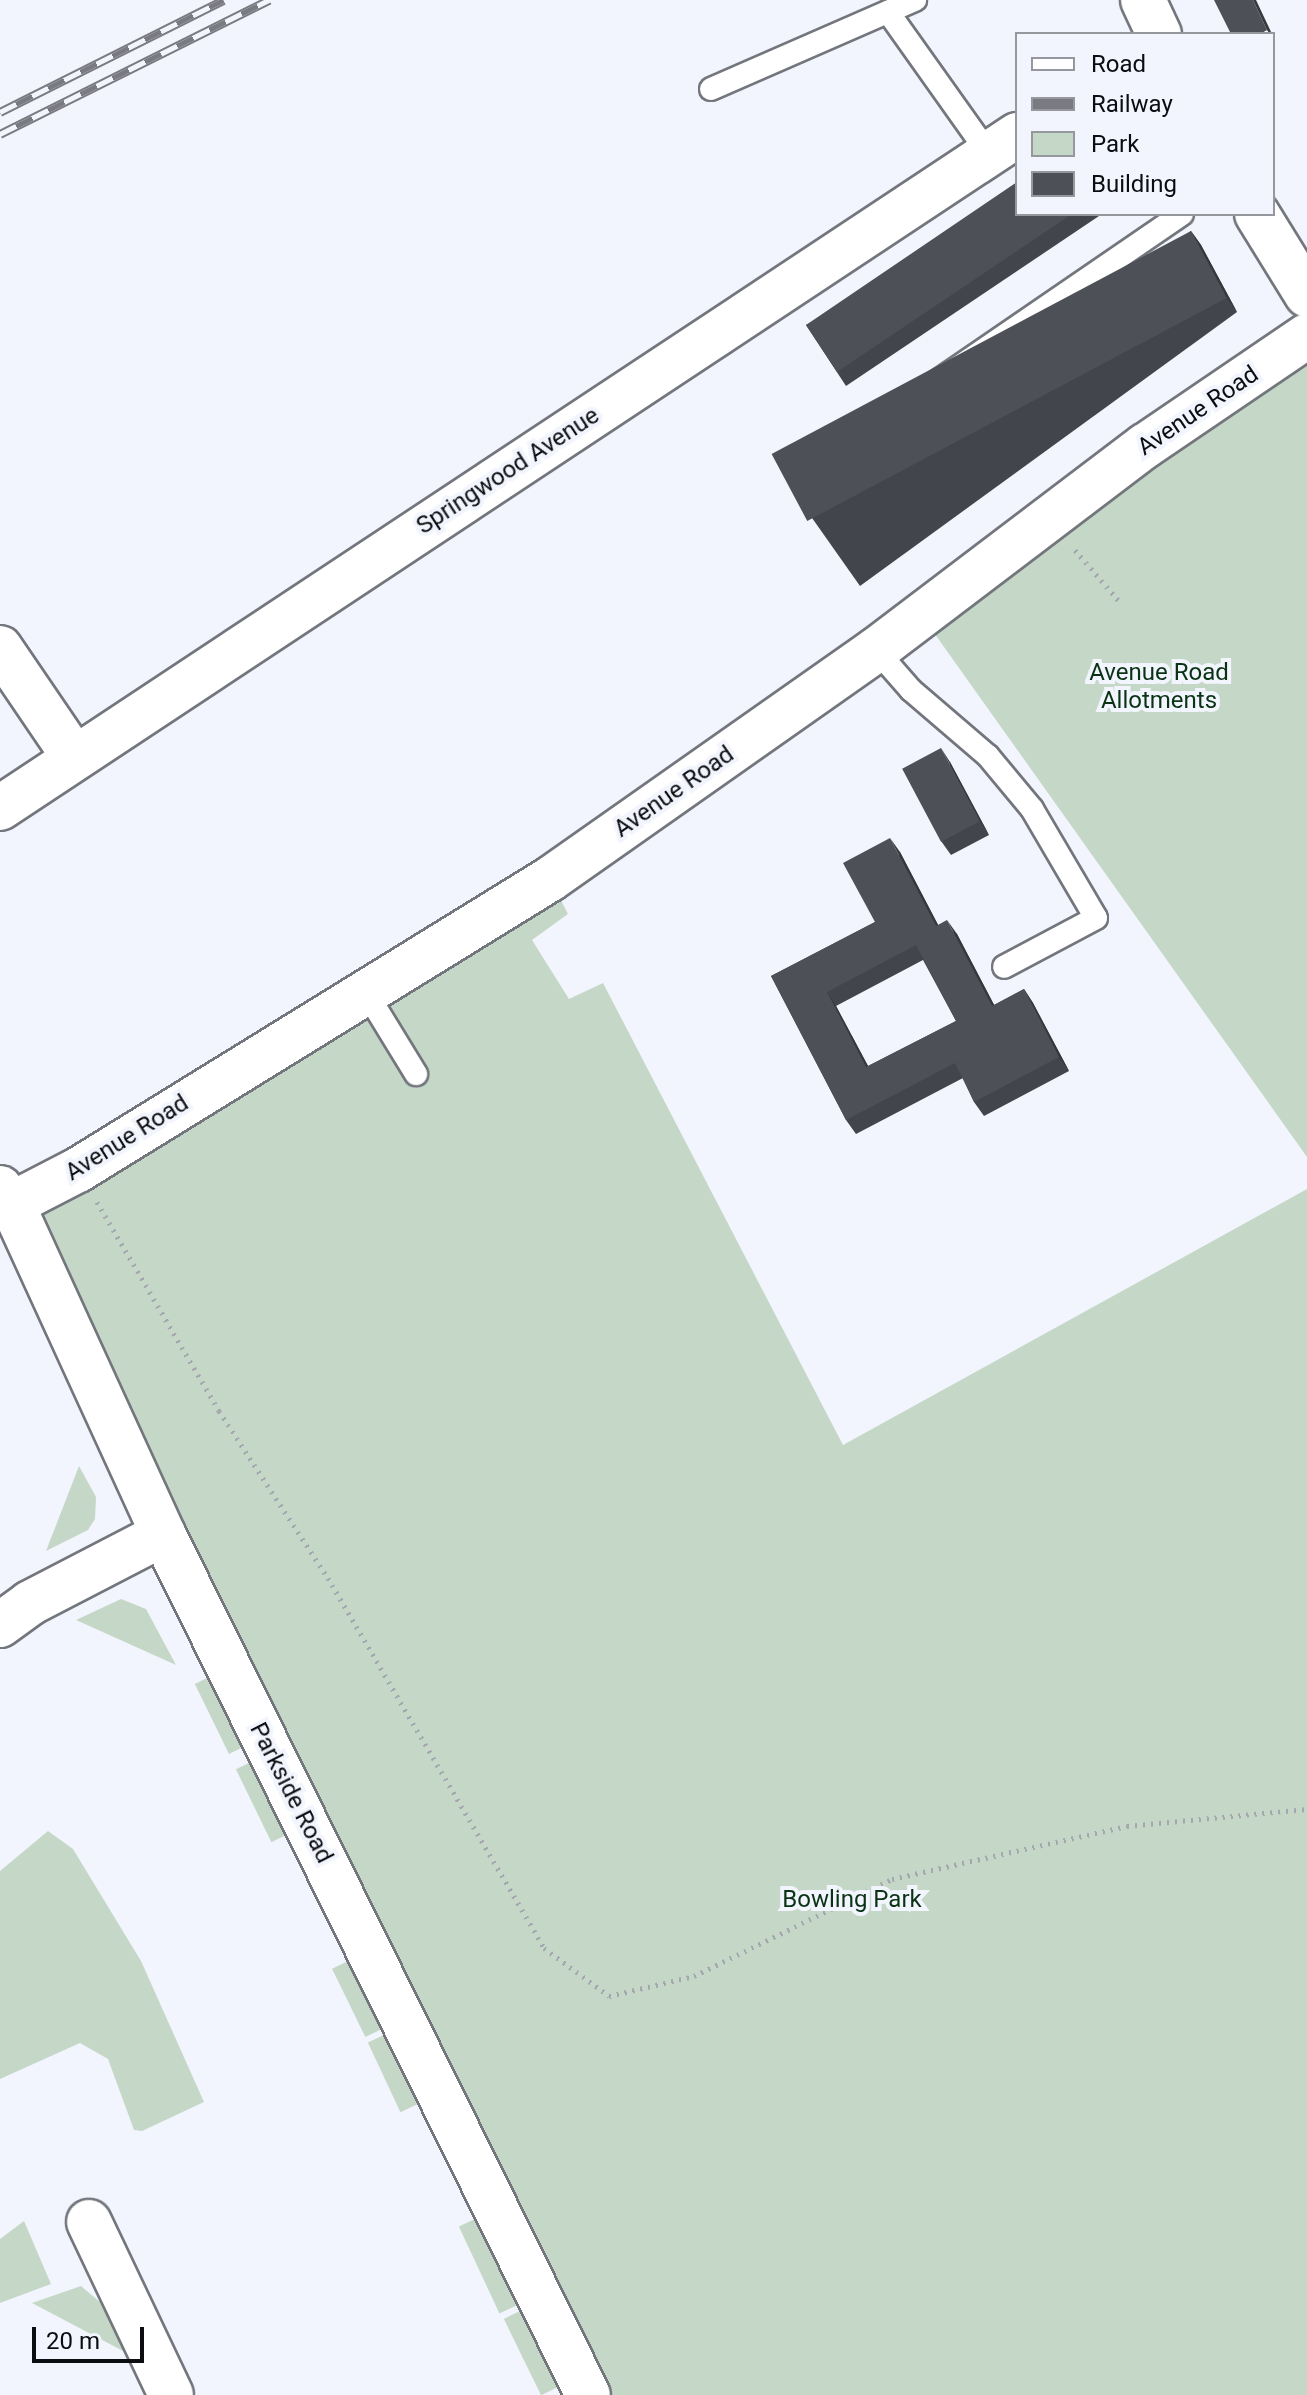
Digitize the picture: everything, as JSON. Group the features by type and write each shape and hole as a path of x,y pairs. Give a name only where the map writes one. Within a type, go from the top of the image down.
{"street":[{"path":"1143,0 1158,32"},
{"name":"Springwood Avenue","path":"0,808 1003,144"},
{"path":"1258,216 1307,295"},
{"name":"Avenue Road","path":"6,1196 78,1170 260,1054 367,994 550,879 876,650 1053,521 1145,446 1307,336"},
{"path":"0,648 74,757"},
{"name":"Parkside Road","path":"6,1196 163,1534 588,2395"},
{"path":"0,1625 30,1603 163,1534"},
{"path":"89,2222 171,2395"}],"lane":[{"path":"711,89 915,0"},
{"path":"888,12 1003,144"},
{"path":"865,431 1179,216"},
{"path":"876,650 911,690 988,756 1032,809 1096,918 1004,967"},
{"path":"367,994 416,1074"}],"path":[{"path":"1053,521 1119,601"},
{"path":"78,1170 219,1411 328,1578 544,1948 609,1996 694,1976 892,1879 1127,1826 1307,1809"}],"green space":[{"name":"Avenue Road Allotments","path":"1307,336 1307,1157 922,616"},
{"name":"Bowling Park","path":"550,879 568,914 532,940 569,999 603,983 843,1445 1307,1189 1307,2395 588,2395 12,1204"},
{"path":"79,1466 96,1497 95,1519 88,1530 46,1551"},
{"path":"121,1599 146,1609 176,1665 76,1620"},
{"path":"211,1676 245,1746 229,1754 195,1684"},
{"path":"253,1761 289,1834 271,1842 236,1769"},
{"path":"48,1831 73,1849 141,1961 204,2102 142,2131 134,2130 108,2059 80,2043 0,2079 0,1871"},
{"path":"350,1960 383,2028 365,2037 332,1969"},
{"path":"386,2034 419,2104 400,2112 368,2042"},
{"path":"477,2218 518,2305 499,2313 459,2226"},
{"path":"24,2221 51,2284 0,2303 0,2239"},
{"path":"81,2286 108,2309 123,2351 32,2303"},
{"path":"520,2311 557,2387 541,2395 504,2319"}],"building":[{"path":"1214,0 1253,0 1267,30 1230,32"},
{"path":"1015,183 1015,216 1069,216 837,372 806,325"},
{"path":"1191,231 1227,298 807,521 772,454"},
{"path":"941,748 980,821 941,842 902,769"},
{"path":"890,838 936,926 947,920 992,1006 1024,989 1059,1057 974,1102 955,1063 846,1120 771,976 875,922 843,863","holes":["916,945 956,1021 866,1067 827,992"]}],"railway":[{"path":"0,112 224,0"},
{"path":"0,134 269,0"}]}
